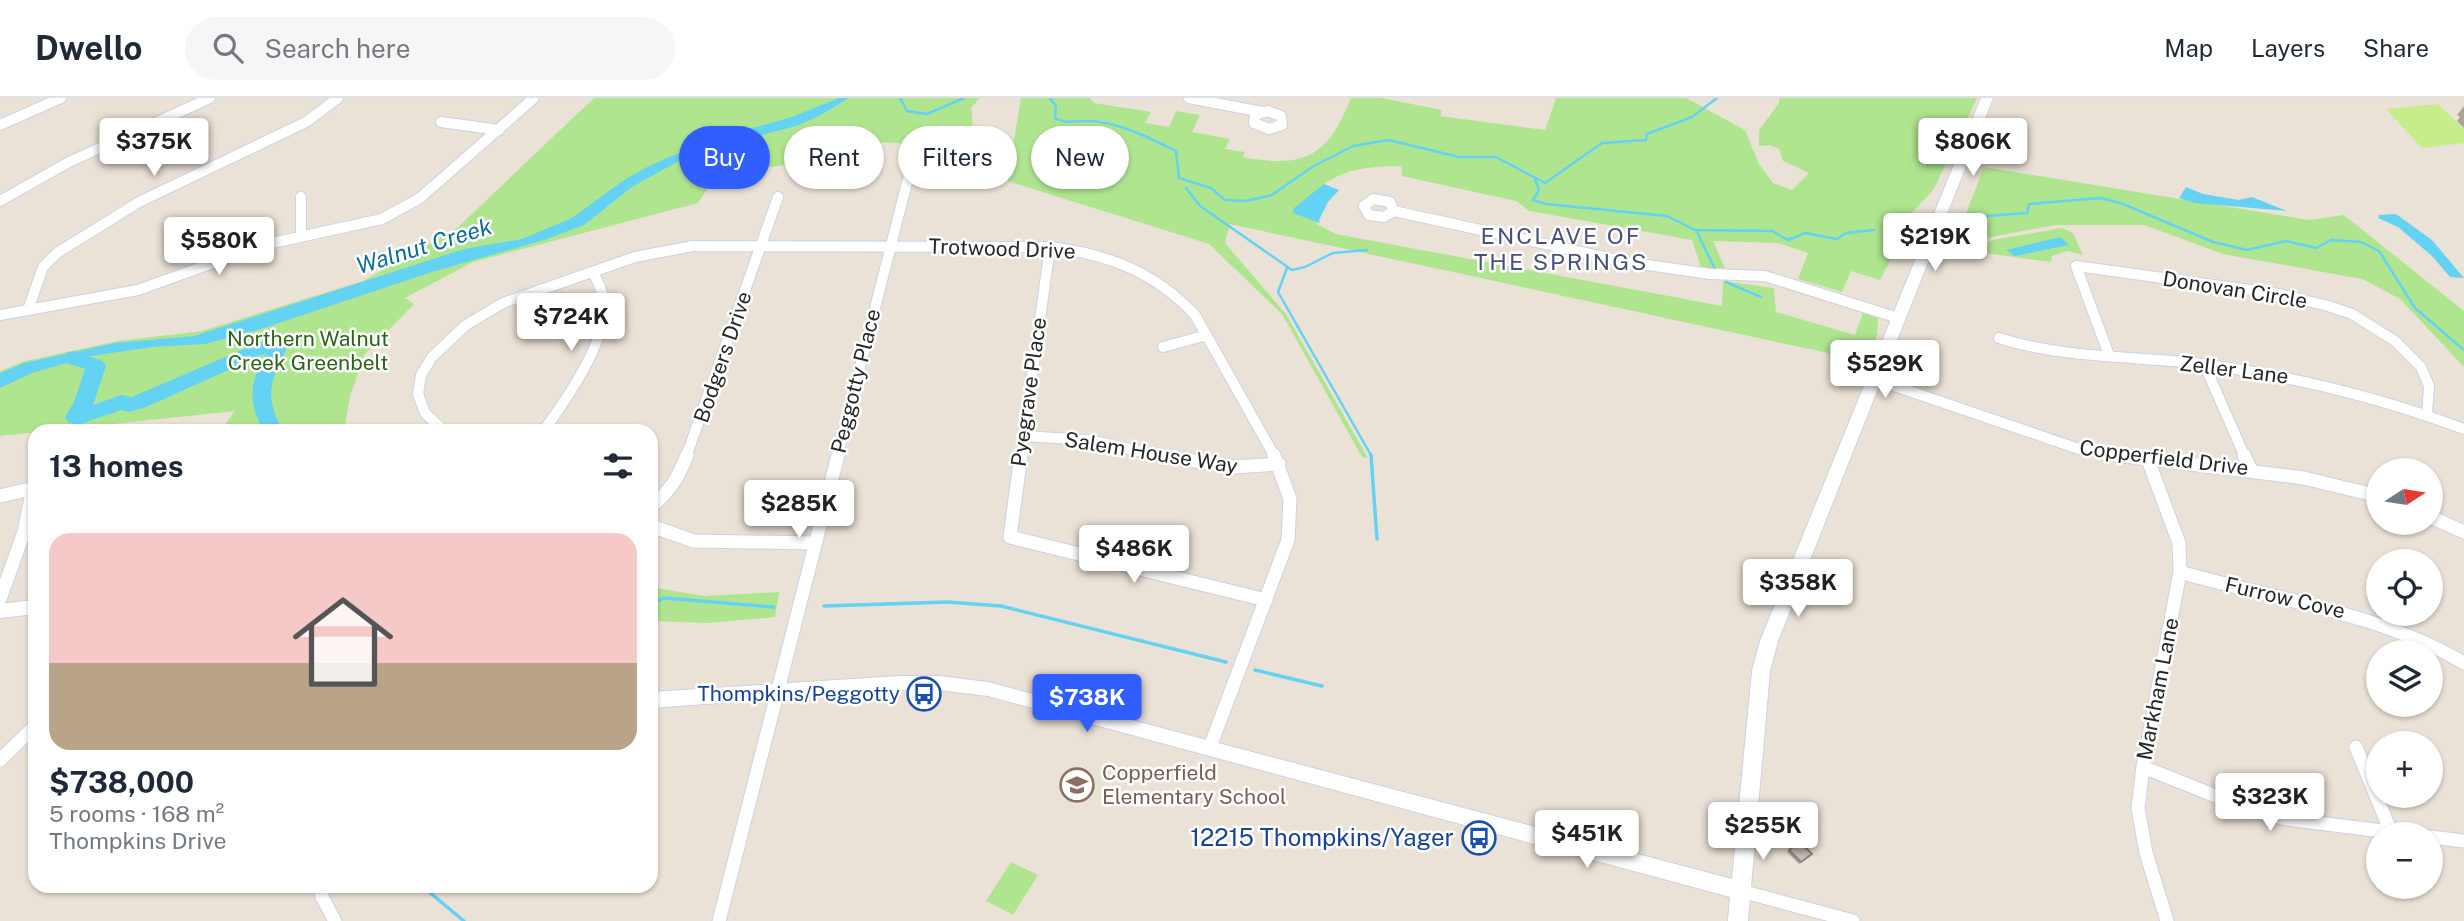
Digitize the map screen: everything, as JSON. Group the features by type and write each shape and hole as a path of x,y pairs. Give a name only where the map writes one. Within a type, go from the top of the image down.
{"street":[{"path":"0,125 61,98"},
{"path":"0,201 69,162 209,98"},
{"path":"28,310 43,267 57,253 139,202 306,122 338,98"},
{"path":"0,315 158,284 237,253 301,235 372,224 405,209 420,198 534,98"},
{"path":"1189,98 1262,112"},
{"path":"1738,921 1761,670 1769,641 1987,98"},
{"path":"441,122 499,130"},
{"name":"Peggotty Place","path":"719,921 905,189"},
{"path":"301,197 301,235"},
{"name":"Bodgers Drive","path":"658,501 667,494 680,474 778,197"},
{"path":"1394,211 1627,262 1710,274 1765,276 1898,318"},
{"name":"Trotwood Drive","path":"436,424 426,415 419,395 420,379 431,357 443,342 481,313 635,257 668,249 891,245 1050,247 1101,255 1146,272 1181,298 1207,335 1279,464 1290,499 1288,540 1210,747"},
{"name":"Pyegrave Place","path":"1050,247 1010,537 1266,600"},
{"name":"Donovan Circle","path":"2109,355 2076,266 2290,296 2347,312 2390,336 2420,366 2428,377 2430,390 2427,414"},
{"path":"548,424 574,388 602,321 602,292 593,272"},
{"path":"1163,347 1207,335"},
{"name":"Zeller Lane","path":"1999,338 2030,348 2302,379 2427,414 2464,429"},
{"path":"2206,366 2251,470"},
{"name":"Copperfield Drive","path":"1874,379 2079,449 2148,460 2251,470 2320,481 2366,493"},
{"name":"Salem House Way","path":"1023,436 1097,442 1225,468 1250,469 1279,464"},
{"name":"Markham Lane","path":"2148,460 2179,543 2180,572 2143,767 2138,808 2140,829 2167,921"},
{"path":"0,496 28,489"},
{"path":"0,599 28,514"},
{"path":"2443,522 2464,532"},
{"path":"658,528 694,541 815,543"},
{"name":"Furrow Cove","path":"2180,572 2242,590 2356,615 2440,647 2464,663"},
{"path":"0,611 28,608"},
{"path":"658,700 900,683 970,686 1018,695 1853,921"},
{"path":"0,760 28,733"},
{"path":"2356,747 2387,822"},
{"path":"2143,767 2256,812 2286,819 2366,829"},
{"path":"2443,838 2464,841"},
{"path":"321,893 335,921"}],"green space":[{"name":"Northern Walnut Creek Greenbelt","path":"594,98 980,98 971,108 972,126 898,126 898,143 884,143 884,126 784,126 784,165 770,167 770,126 679,126 679,189 707,189 698,203 473,262 405,298 414,304 364,355 350,397 345,424 225,424 235,411 113,424 28,424 28,433 0,436 0,371 25,361 118,341 202,331 363,281 457,228"},
{"path":"1021,98 1090,98 1094,103 1151,112 1145,123 1169,127 1176,111 1200,115 1192,132 1230,139 1225,149 1245,152 1243,157 1283,161 1312,154 1323,145 1342,118 1351,98 1382,98 1442,110 1440,116 1545,130 1556,98 1686,98 1745,130 1759,164 1773,183 1792,190 1809,173 1783,161 1779,149 1769,145 1759,146 1759,130 1779,103 1779,98 1977,98 1934,189 1908,217 1886,218 1886,236 1896,249 1880,280 1851,271 1842,292 1798,279 1808,253 1778,243 1713,241 1725,268 1701,268 1692,240 1529,211 1516,201 1402,176 1401,166 1352,171 1324,184 1317,224 1336,234 1722,306 1723,281 1774,288 1776,312 1855,335 1863,313 1878,318 1877,335 1870,358 1851,364 1832,362 1828,353 1230,224 1225,243 1286,314 1368,458 1362,457 1282,314 1209,244 1033,189 1129,189 1129,126 1031,126 1031,188 1017,184 1016,126"},
{"path":"2438,104 2464,129 2464,143 2422,148 2386,109"},
{"path":"1984,167 2309,220 2344,215 2464,311 2464,367 2400,299 2362,279 2223,254 2144,225 2055,225 1954,244"},
{"path":"2062,228 2073,233 2083,255 2067,251 2052,256 2051,262 1985,253 1983,245 1993,240"},
{"path":"658,588 704,596 779,592 775,617 709,623 658,621"},
{"path":"1011,862 1038,875 1013,915 986,901"}],"water":[{"path":"839,98 849,98 796,126 784,126 784,129 770,133 770,126 760,126 792,117"},
{"path":"679,153 679,161 632,187 584,225 544,240 432,272 258,330 205,344 153,347 91,356 32,373 0,388 0,373 24,363 115,343 194,336 464,249 522,239 572,218 624,180"},
{"path":"1324,184 1339,190 1328,202 1320,223 1293,213 1294,208"},
{"path":"2186,187 2203,194 2239,200 2252,197 2287,211 2195,203 2179,198"},
{"path":"2396,214 2432,240 2464,278 2450,277 2432,256 2398,227 2378,218 2379,215"},
{"path":"2062,238 2069,245 2015,256 2006,250"}],"building":[{"path":"1800,842 1812,854 1801,862 1789,850"}],"waterway":[{"path":"900,98 907,111 927,114 964,98"},
{"path":"1050,98 1056,106 1055,118 1069,122 1104,123 1146,137 1176,151 1179,178 1211,188 1225,200 1246,201 1272,195 1312,167 1353,146 1389,140 1459,157 1496,157 1545,183 1602,143 1646,140 1647,134 1692,117 1717,98"},
{"path":"1535,179 1539,190 1533,200 1546,204 1667,216 1696,230"},
{"path":"1186,188 1200,206 1292,270 1305,267 1333,253 1367,250"},
{"path":"1987,216 2027,213 2029,204 2101,198 2123,204 2213,242 2247,250 2286,241 2316,248 2331,240 2361,242 2379,251 2415,308 2464,350"},
{"path":"1696,230 1772,231 1788,240 1805,233 1837,239 1846,233 1874,230"},
{"path":"1696,230 1715,269"},
{"path":"1287,268 1278,292 1371,455"},
{"path":"1726,282 1761,297"},
{"path":"87,390 84,403 75,417 121,402 129,405 139,402 265,346 278,348 267,368 260,394 270,424"},
{"path":"73,358 96,366 88,386"},
{"path":"1371,455 1377,539"},
{"path":"658,601 664,598 773,607"},
{"path":"824,606 948,602 1001,606 1226,662"},
{"path":"1255,670 1322,686"},
{"path":"430,893 464,921"}],"place":[{"name":"Thompkins/Peggotty","path":"924,694"},
{"name":"Copperfield Elementary School","path":"1077,785"},
{"name":"12215 Thompkins/Yager","path":"1479,838"}],"district":[{"name":"ENCLAVE OF THE SPRINGS","path":"1561,249"}],"water label":[{"name":"Walnut Creek","path":"424,246"}]}
